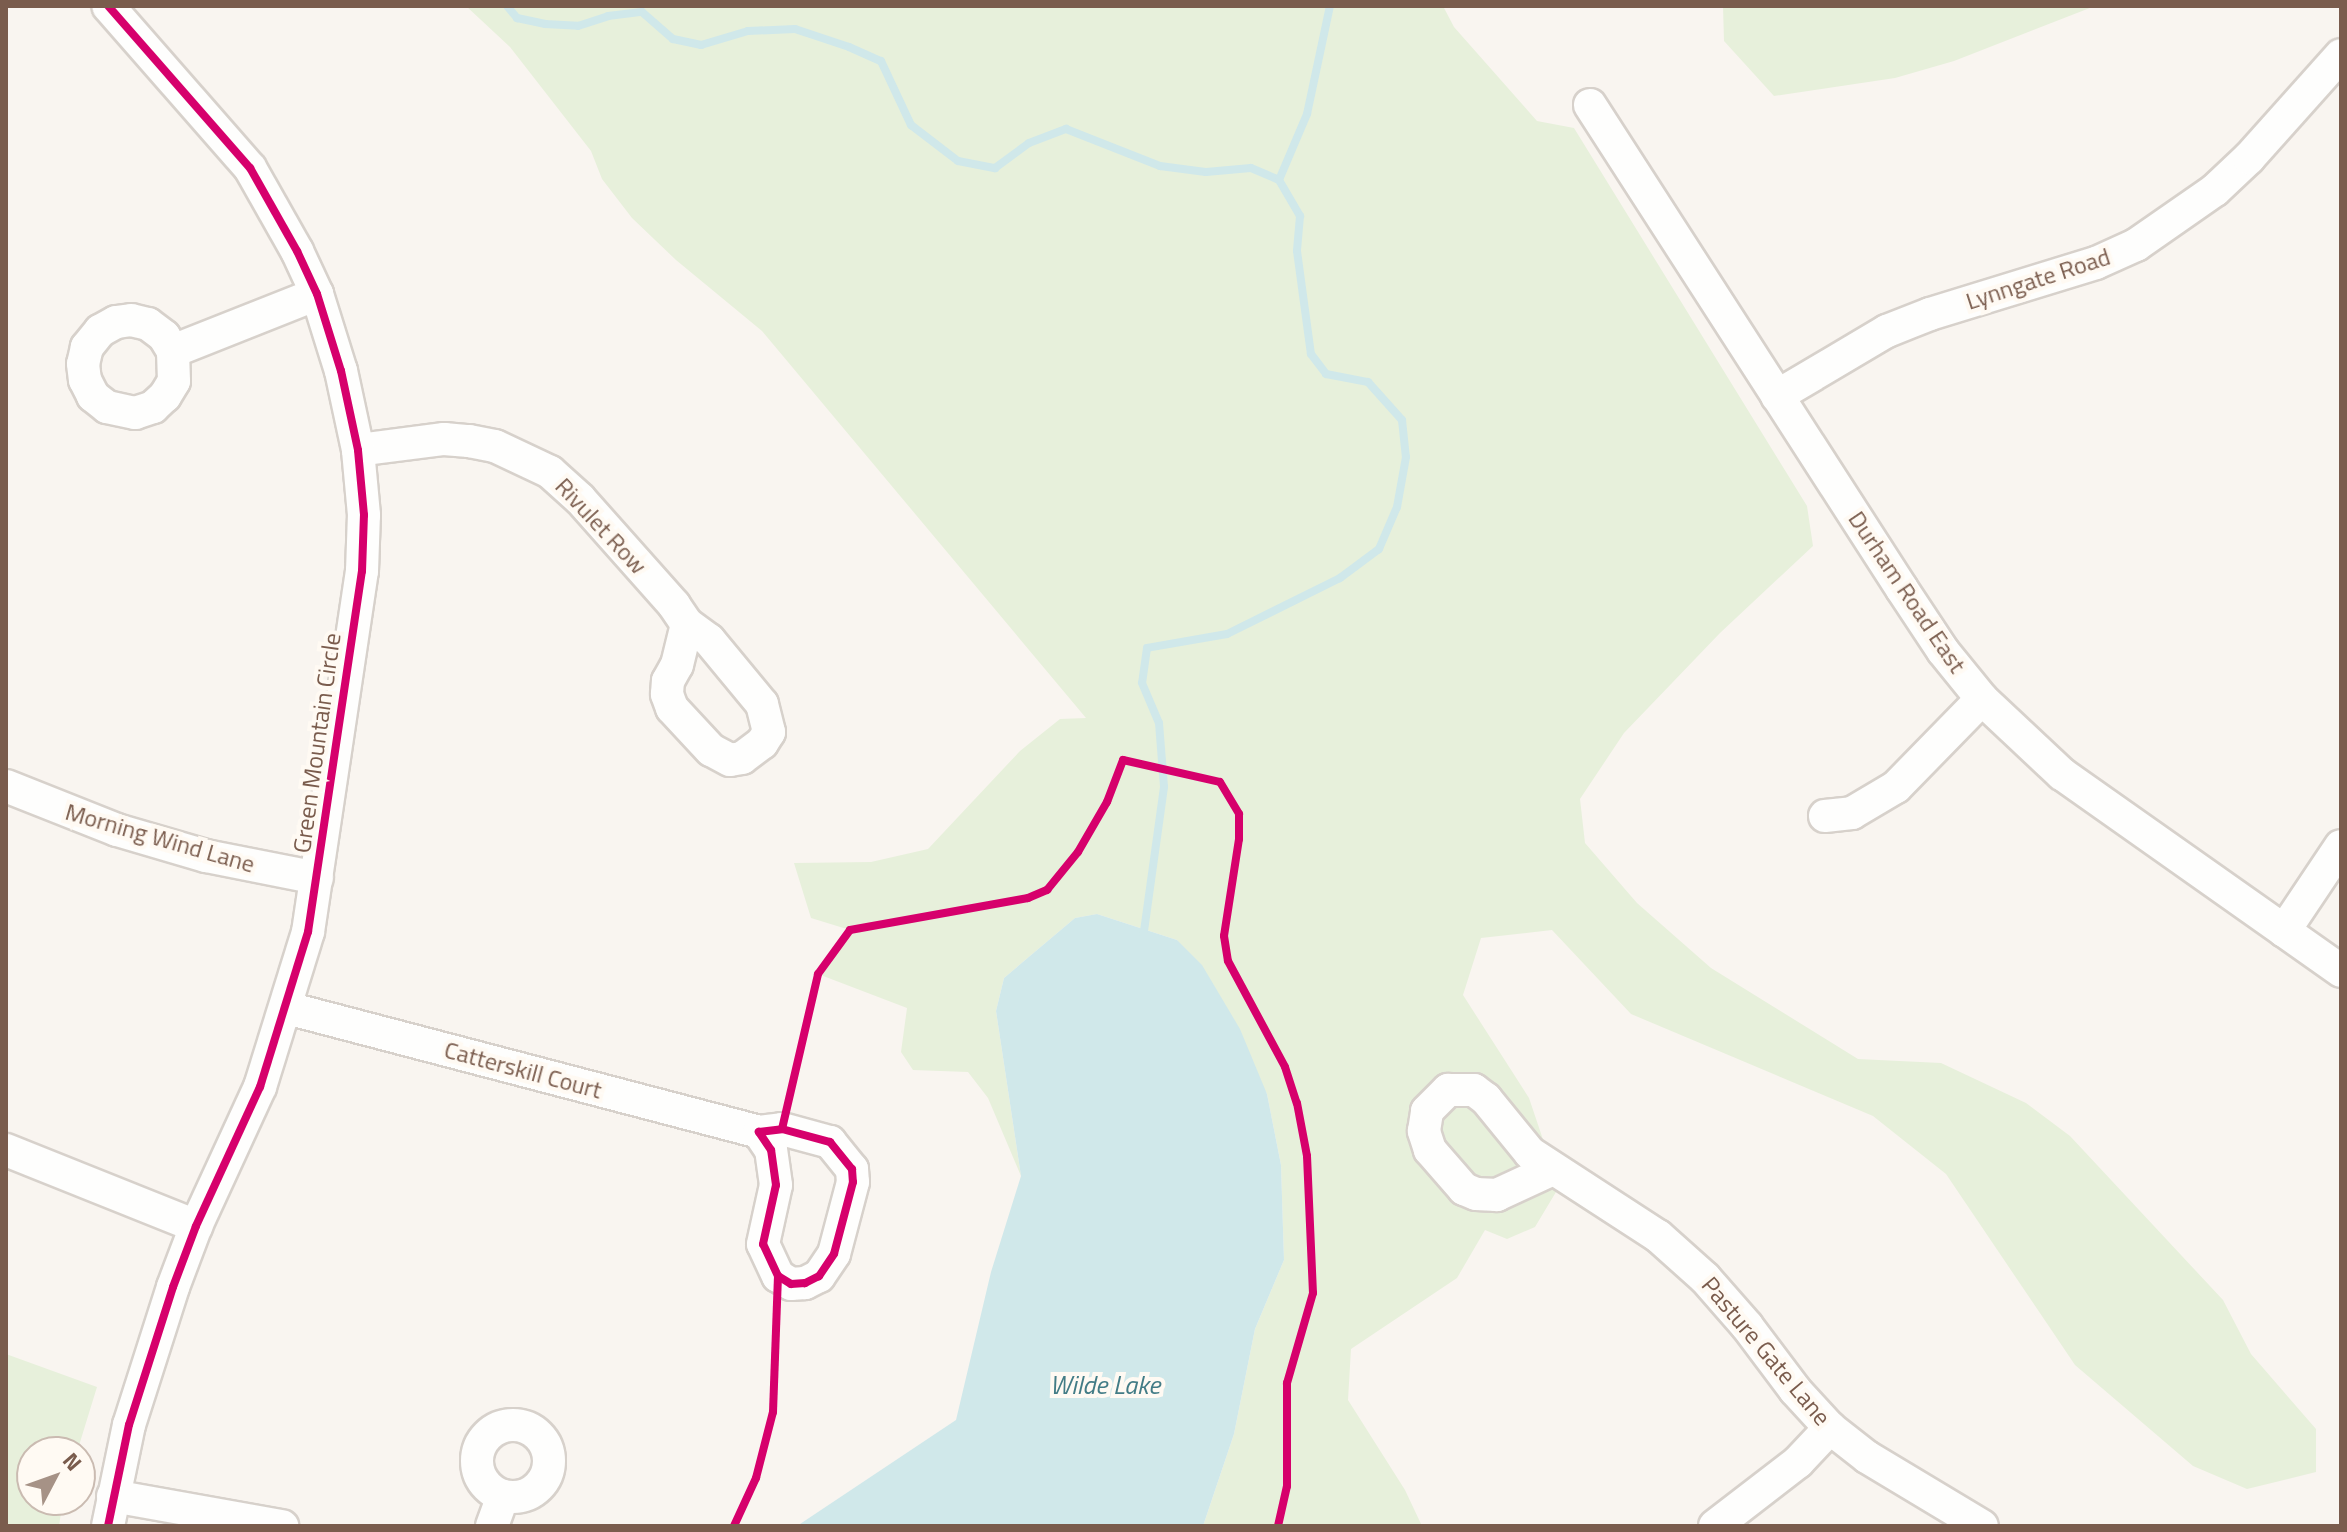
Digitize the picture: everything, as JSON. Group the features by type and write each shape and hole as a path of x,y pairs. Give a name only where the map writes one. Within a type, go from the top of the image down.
{"street":[{"name":"Green Mountain Circle","path":"108,6 250,168 275,207 317,294 341,371 358,450 364,515 362,571 308,932 287,1008 260,1087 196,1226 145,1371 111,1511"},
{"name":"Lynngate Road","path":"1777,396 1838,357 1887,331 1930,314 2096,263 2136,245 2215,190 2259,147 2341,55"},
{"name":"Durham Road East","path":"1590,105 1943,651 1982,699 2062,774 2341,971"},
{"path":"173,351 317,294"},
{"name":"Rivulet Row","path":"358,450 444,439 469,441 495,446 550,472 580,499 687,624"},
{"path":"1825,816 1852,813 1896,787 1982,699"},
{"name":"Morning Wind Lane","path":"6,786 117,830 206,856 317,878"},
{"path":"2284,931 2341,846"},
{"name":"Catterskill Court","path":"287,1008 759,1132 782,1129 830,1142 852,1169 853,1182 834,1254 819,1276 805,1283 791,1284 778,1276 763,1244 776,1185 771,1150 759,1132"},
{"path":"6,1150 196,1226"},
{"name":"Pasture Gate Lane","path":"1553,1169 1658,1236 1705,1278 1830,1428 1867,1457 1982,1526"},
{"path":"1715,1526 1798,1462 1830,1428"},
{"path":"111,1511 282,1526"}],"green space":[{"path":"466,6 1443,6 1454,27 1537,121 1574,128 1807,506 1813,546 1720,633 1624,733 1580,799 1585,843 1637,903 1711,968 1858,1059 1941,1063 2026,1103 2070,1136 2223,1300 2251,1354 2316,1429 2316,1472 2247,1489 2193,1466 2075,1365 1946,1174 1873,1116 1631,1014 1552,930 1481,938 1463,995 1529,1098 1559,1187 1535,1227 1507,1239 1485,1230 1457,1278 1351,1349 1348,1400 1405,1490 1422,1526 1203,1526 1234,1434 1255,1329 1284,1260 1281,1165 1267,1094 1177,940 1097,914 1075,918 1004,978 996,1011 1021,1176 988,1098 968,1072 913,1070 901,1052 907,1008 818,974 850,930 811,918 794,863 871,862 928,849 1020,751 1060,719 1086,718 762,331 676,260 632,218 602,179 591,151 510,47"},
{"path":"1723,6 2095,6 1954,61 1895,78 1774,96 1724,41"},
{"path":"6,1354 97,1387 82,1436 16,1436 16,1516 61,1516 59,1526 6,1526"}],"water":[{"name":"Wilde Lake","path":"1097,914 1177,940 1202,965 1240,1029 1267,1094 1281,1165 1284,1260 1255,1329 1234,1434 1203,1526 797,1526 956,1420 991,1272 1021,1176 996,1011 1004,978 1075,918"}],"waterway":[{"path":"507,6 517,18 578,26 608,16 642,12 673,39 701,45 748,31 795,29 849,47 881,61 911,125 958,161 995,168 1029,143 1066,129 1160,166 1206,172 1251,168 1279,180 1300,216 1297,251 1311,354 1326,374 1368,382 1402,420 1406,457 1397,507 1379,549 1340,578 1227,634 1147,648 1142,683 1159,723 1164,787 1143,938"},
{"path":"1279,180 1307,114 1330,6"}],"cycle path":[{"path":"108,6 250,168 297,251 317,294 341,371 358,450 364,515 362,571 308,932 260,1087 196,1226 173,1287 129,1425 108,1526"},
{"path":"782,1129 818,974 850,930 1028,898 1047,890 1078,852 1107,802 1123,760 1220,782 1239,814 1239,839 1224,936 1228,961 1285,1067 1297,1103 1307,1156 1313,1293 1287,1383 1287,1486 1278,1526"},
{"path":"782,1129 830,1142 852,1169 853,1182 834,1254 819,1276 805,1283 791,1284 778,1276 763,1244 776,1185 771,1150 759,1132 782,1129"},
{"path":"734,1526 756,1478 773,1412 778,1276"}]}
